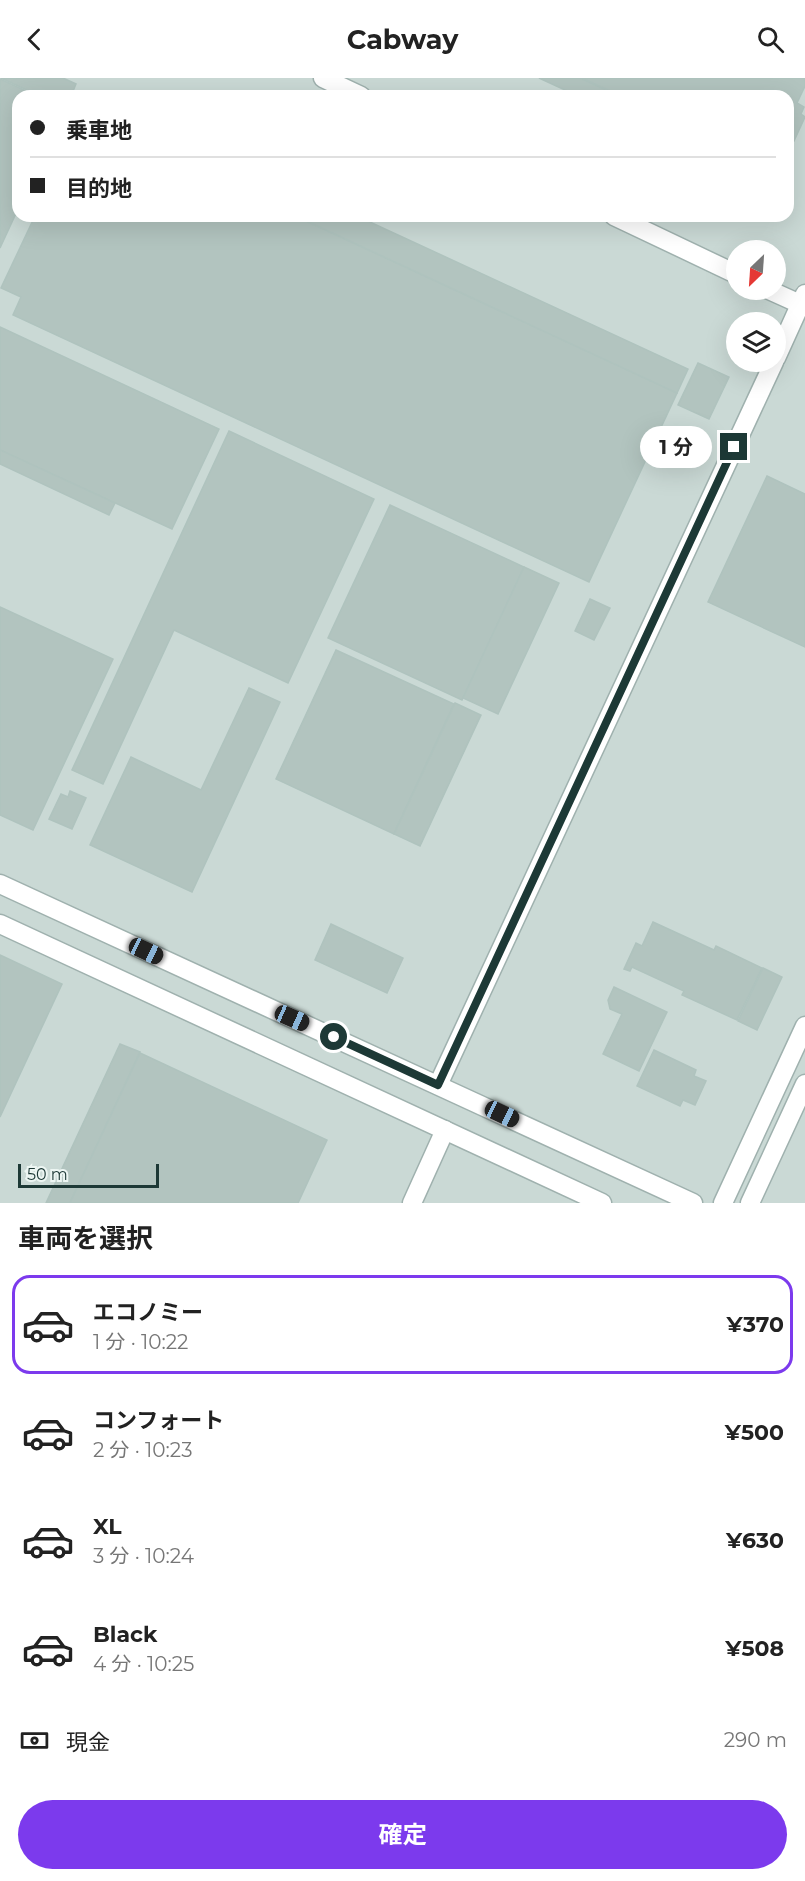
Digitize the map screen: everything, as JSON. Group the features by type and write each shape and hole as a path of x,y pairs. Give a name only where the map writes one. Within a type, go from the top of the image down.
{"street":[{"path":"323,78 348,90"},
{"path":"627,222 726,269"},
{"path":"786,294 803,299 786,336"},
{"path":"438,1085 769,372"},
{"path":"0,884 693,1203"},
{"path":"0,924 602,1203"},
{"path":"723,1203 805,1026"},
{"path":"750,1203 805,1084"},
{"path":"412,1203 445,1130"}],"shaded area":[{"path":"0,78 805,78 805,1203 0,1203"}],"building":[{"path":"1,78 63,78 76,84 74,90 27,90"},
{"path":"539,78 580,78 606,90 565,90"},
{"path":"582,78 805,78 805,86 797,103 804,107 801,114 805,117 794,141 794,90 608,90"},
{"path":"0,79 24,90 12,90 12,222 0,248"},
{"path":"32,222 308,222 677,393 589,582 13,315 21,297 1,288"},
{"path":"309,222 370,222 688,369 677,393"},
{"path":"0,327 219,429 172,529 0,450"},
{"path":"698,363 729,377 709,419 678,405"},
{"path":"229,431 374,499 288,683 174,630 103,784 72,770"},
{"path":"0,450 115,503 109,515 0,464"},
{"path":"767,476 805,494 805,647 708,602"},
{"path":"390,505 524,567 462,700 328,638"},
{"path":"524,567 559,583 498,714 463,698"},
{"path":"590,599 610,608 594,640 575,631"},
{"path":"0,607 113,659 33,830 0,815"},
{"path":"336,650 454,704 394,834 276,779"},
{"path":"249,688 280,702 192,892 90,845 131,757 201,790"},
{"path":"455,703 481,715 420,846 394,834"},
{"path":"70,791 86,798 72,829 49,819 61,794 68,797"},
{"path":"653,922 714,950 716,946 762,968 737,1020 682,995 684,991 632,967 630,971 624,969 636,943 642,946"},
{"path":"331,924 403,958 387,993 315,960"},
{"path":"0,955 62,984 0,1117"},
{"path":"763,968 782,977 757,1030 738,1021"},
{"path":"614,987 667,1012 639,1071 603,1054 622,1014 610,1009 608,1000"},
{"path":"120,1044 140,1052 70,1203 46,1203"},
{"path":"654,1050 696,1070 694,1076 706,1081 695,1105 683,1100 680,1106 637,1086"},
{"path":"140,1053 327,1140 298,1203 70,1203"}],"route":[{"path":"334,1037 438,1085 734,447"}]}
